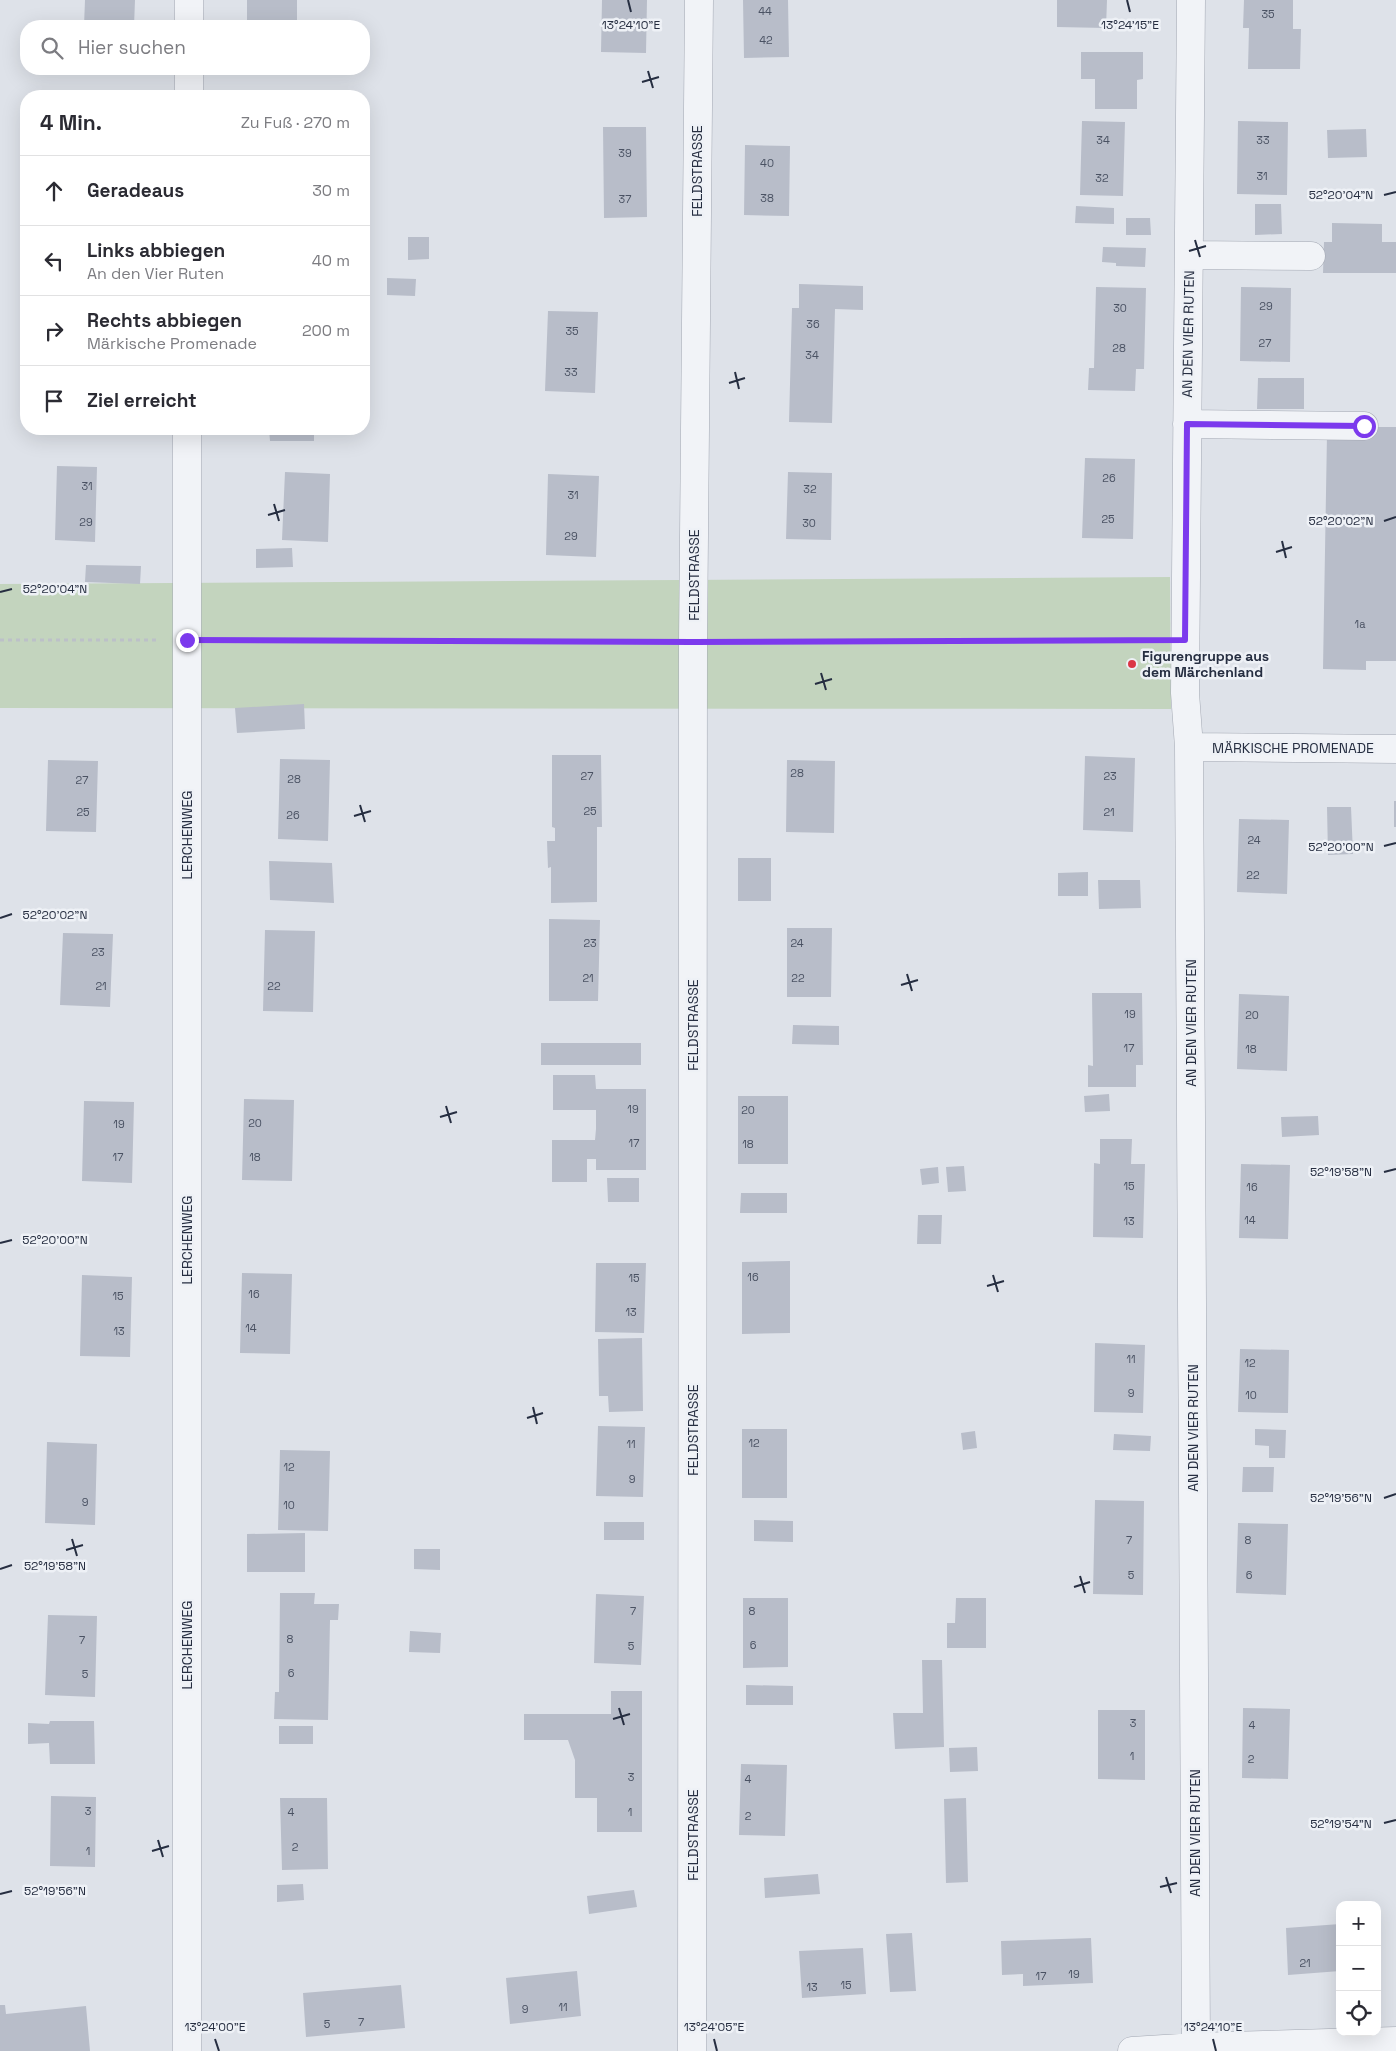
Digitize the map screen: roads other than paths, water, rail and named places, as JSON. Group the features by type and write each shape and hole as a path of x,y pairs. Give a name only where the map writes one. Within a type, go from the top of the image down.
{"street":[{"path":"189,0 189,20"},
{"name":"FELDSTRASSE","path":"692,2051 693,642 699,0"},
{"name":"AN DEN VIER RUTEN","path":"1191,0 1185,693 1189,747 1196,2047"},
{"path":"189,75 189,90"},
{"path":"1189,255 1311,256"},
{"path":"1187,424 1364,426"},
{"name":"LERCHENWEG","path":"187,435 187,2051"},
{"name":"MÄRKISCHE PROMENADE","path":"1189,747 1396,749"},
{"path":"1132,2051 1196,2047 1396,2041"}],"place":[{"name":"Figurengruppe aus dem Märchenland","path":"1132,664"}]}
